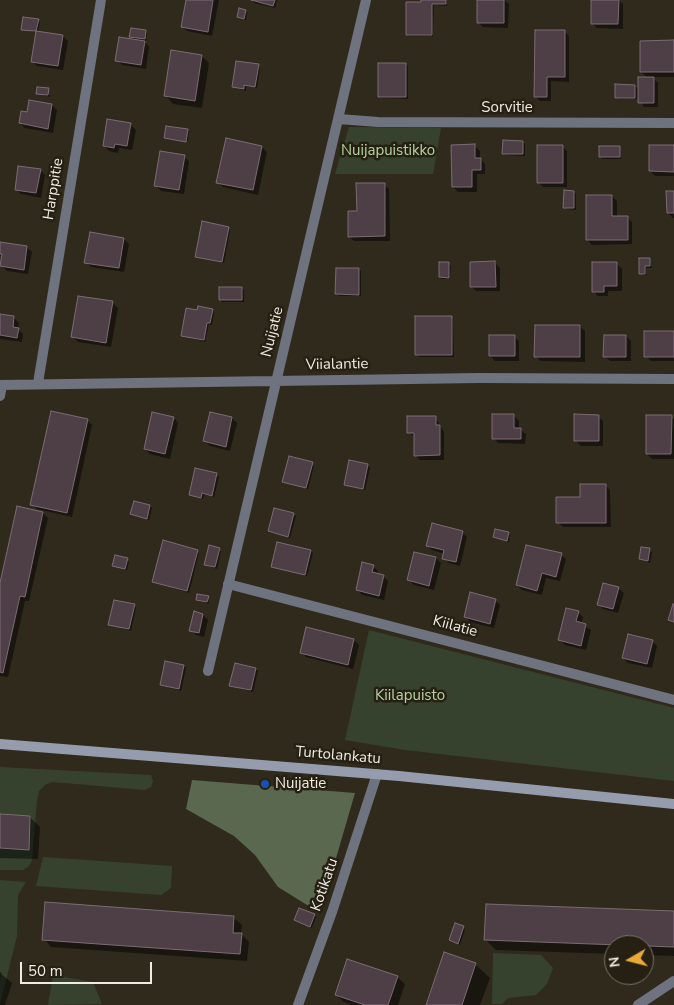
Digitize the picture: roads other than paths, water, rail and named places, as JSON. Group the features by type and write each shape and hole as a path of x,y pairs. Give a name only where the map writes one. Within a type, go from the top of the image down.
{"main road":[{"name":"Turtolankatu","path":"0,744 376,774 674,804"}],"street":[{"name":"Harppitie","path":"38,383 101,0"},
{"name":"Nuijatie","path":"208,672 366,0"},
{"name":"Sorvitie","path":"339,119 378,122 674,123"},
{"name":"Viialantie","path":"1,389 38,383 276,380 674,379"},
{"name":"Kiilatie","path":"228,584 674,700"},
{"name":"Kotikatu","path":"298,1005 332,912 376,774"},
{"path":"638,1005 674,981"}],"place":[{"name":"Nuijatie","path":"265,784"}],"park label":[{"name":"Nuijapuistikko","path":"388,151"},
{"name":"Kiilapuisto","path":"410,696"}]}
